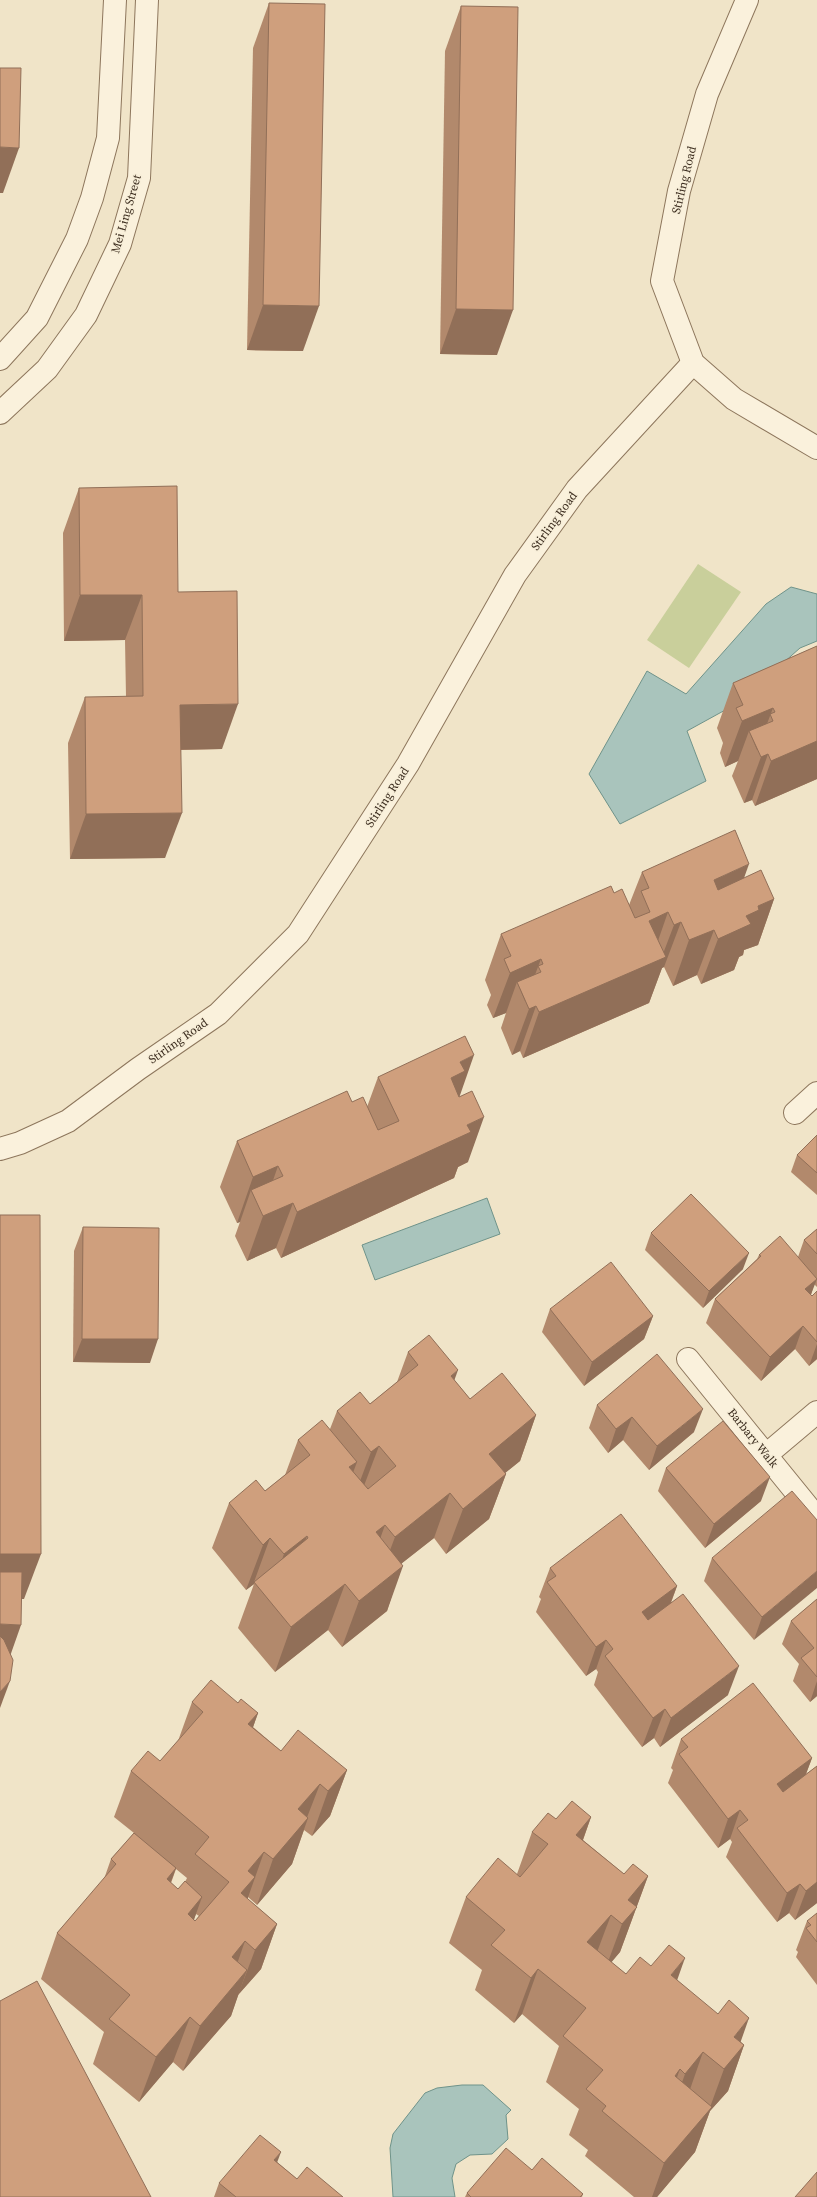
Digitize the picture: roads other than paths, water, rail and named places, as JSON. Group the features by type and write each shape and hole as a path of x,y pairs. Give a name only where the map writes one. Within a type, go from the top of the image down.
{"street":[{"path":"0,358 37,318 77,238 92,198 108,138 115,0"},
{"name":"Mei Ling Street","path":"0,413 47,369 86,315 120,244 138,178 147,0"},
{"name":"Stirling Road","path":"747,0 707,94 679,191 662,281 693,363 734,399 817,448"},
{"name":"Stirling Road","path":"0,1149 20,1143 68,1121 138,1069 218,1014 298,934 408,764 515,575 577,489 693,363"},
{"path":"795,1113 817,1093"},
{"name":"Barbary Walk","path":"688,1359 817,1518"},
{"path":"766,1455 817,1412"}],"water":[{"path":"791,587 817,594 817,641 800,648 738,703 687,731 706,781 620,824 589,774 647,671 686,694 766,604"},
{"path":"487,1198 500,1234 375,1280 362,1245"},
{"path":"462,2085 483,2085 511,2110 506,2115 508,2139 492,2154 470,2155 456,2164 452,2178 455,2197 393,2197 390,2148 393,2134 425,2093 437,2088"}]}
